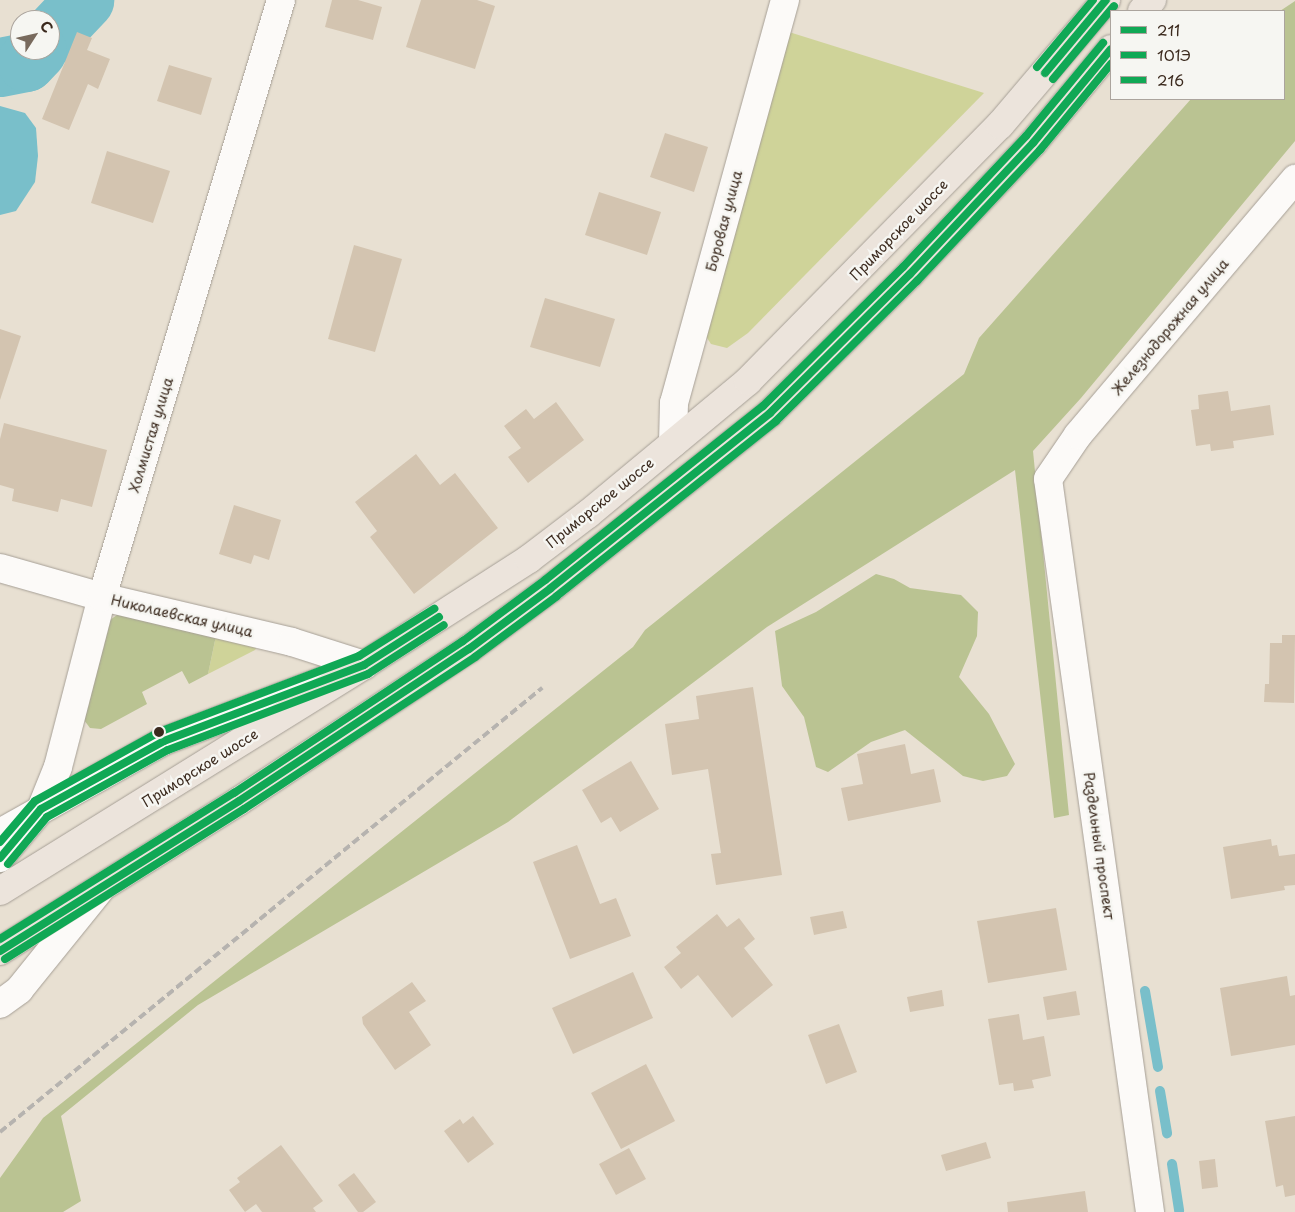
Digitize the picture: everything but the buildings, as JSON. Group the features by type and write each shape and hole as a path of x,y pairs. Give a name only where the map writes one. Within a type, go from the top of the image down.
{"main road":[{"name":"Приморское шоссе","path":"0,891 364,666 529,559 673,443 748,382 887,242 1000,125 1106,0"},
{"path":"1143,10 1152,0"},
{"path":"0,951 239,801 469,649 551,588 770,413 910,274 1033,143 1110,50"}],"street":[{"name":"Холмистая улица","path":"0,858 41,809 60,759 102,597 281,0"},
{"name":"Боровая улица","path":"673,443 674,404 785,0"},
{"name":"Железнодорожная улица","path":"1048,479 1078,436 1295,179"},
{"name":"Раздельный проспект","path":"1048,479 1150,1212"},
{"name":"Николаевская улица","path":"0,568 102,597 292,642 364,666"},
{"path":"0,833 164,741 364,666"},
{"path":"0,1004 19,990 106,883"}],"green space":[{"path":"1295,1 1295,141 1081,398 1033,451 1069,815 1054,818 1015,470 767,627 508,822 198,1005 61,1116 81,1201 63,1212 0,1212 0,1178 43,1118 633,647 645,630 964,374 979,338 1190,100 1285,100 1285,10 1282,10"},
{"path":"789,32 984,93 748,333 727,348 711,344 701,329"},
{"path":"876,574 894,579 910,588 961,595 978,612 977,636 959,677 989,714 1015,764 1007,776 983,781 963,776 905,730 871,742 828,772 816,767 804,717 782,686 775,631 816,612"},
{"path":"121,612 217,631 208,674 189,684 182,671 142,692 147,704 101,729 90,728 84,720 110,620"},
{"path":"217,631 258,645 255,650 208,674"}],"water":[{"path":"0,106 25,113 36,128 38,156 35,182 16,211 0,215"}],"waterway":[{"path":"60,25 84,0"},
{"path":"0,67 28,60"},
{"path":"1145,991 1158,1067"},
{"path":"1160,1091 1167,1133"},
{"path":"1172,1164 1179,1210"}],"railway":[{"path":"0,1132 542,688"}],"transit line":[{"name":"216","path":"1037,67 1093,0"},
{"name":"211","path":"1045,73 1106,0"},
{"name":"101Э","path":"1111,10 1114,6"},
{"name":"101Э","path":"1053,79 1110,11"},
{"name":"216","path":"0,939 234,793 463,641 545,580 763,406 903,267 1026,136 1103,43"},
{"name":"211","path":"0,951 239,801 469,649 551,588 770,413 910,274 1033,143 1110,50"},
{"name":"101Э","path":"5,959 244,809 475,657 557,596 776,421 917,281 1040,150 1110,65"},
{"name":"216","path":"0,842 35,801 159,732 359,656 434,609"},
{"name":"211","path":"0,858 41,809 164,741 364,665 439,617"},
{"name":"101Э","path":"8,864 47,817 168,750 368,674 444,625"}]}
